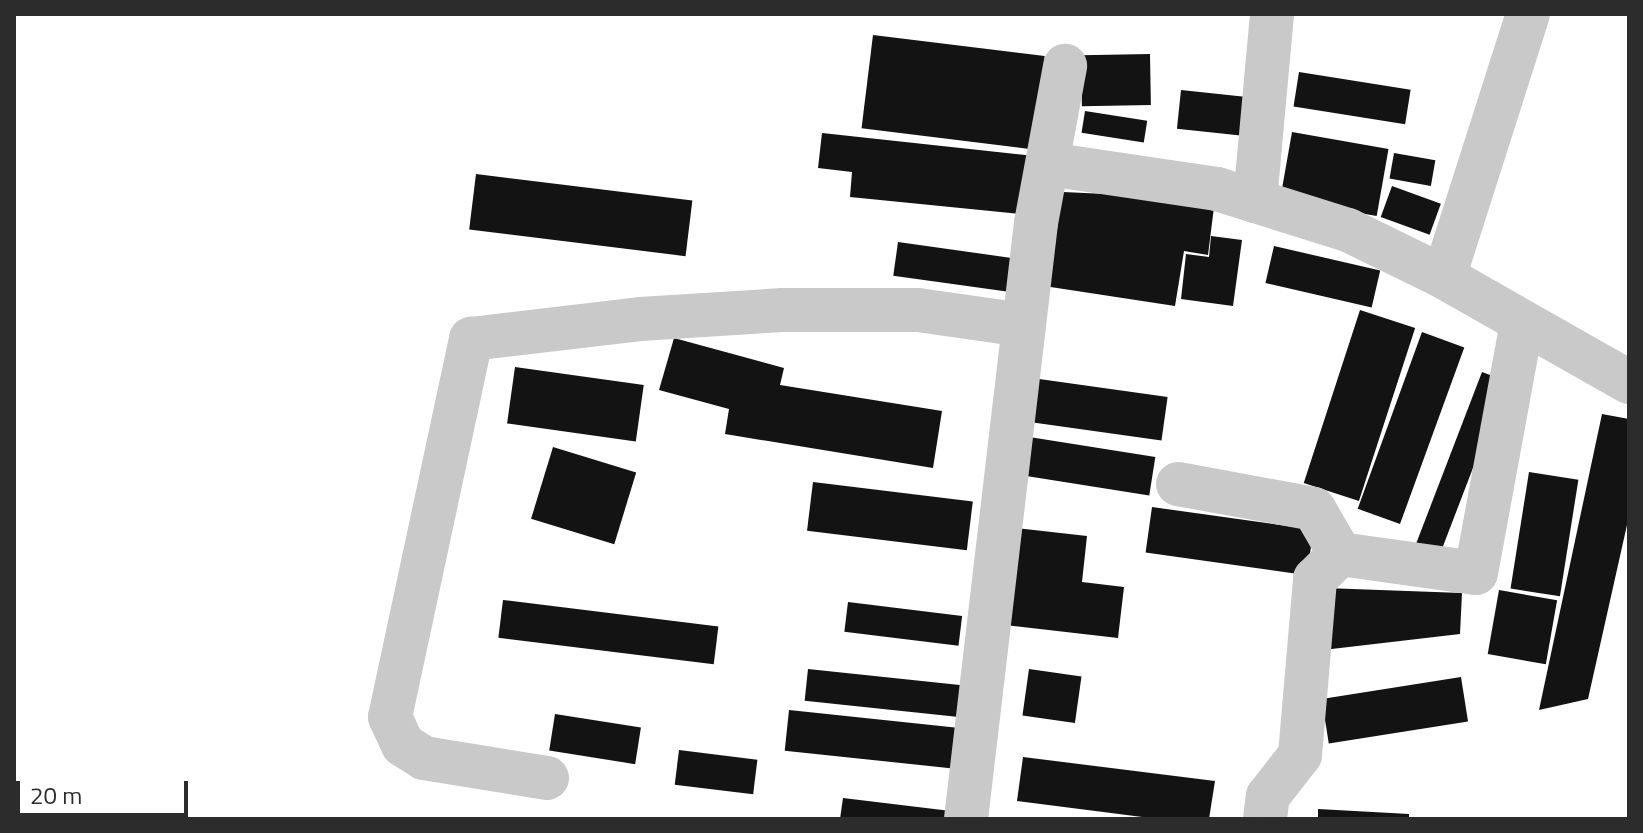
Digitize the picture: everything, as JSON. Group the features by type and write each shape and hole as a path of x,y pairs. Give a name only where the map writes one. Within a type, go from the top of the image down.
{"street":[{"path":"1255,201 1272,14"},
{"path":"1444,277 1528,14"},
{"path":"966,819 1024,325 1065,66"},
{"path":"1048,164 1217,189 1348,230 1444,277 1629,382"},
{"path":"547,778 424,758 403,745 390,717 471,339 640,319 783,310 918,310 1024,325"},
{"path":"1340,554 1476,573 1522,323"},
{"path":"1178,484 1314,509 1340,554"},
{"path":"1265,819 1268,796 1300,755 1315,579 1340,554"}],"building":[{"path":"873,35 1045,56 1033,149 862,128"},
{"path":"1150,54 1151,105 1082,106 1081,55"},
{"path":"1299,72 1411,90 1405,124 1294,107"},
{"path":"1181,90 1252,97 1248,136 1177,129"},
{"path":"1085,111 1147,121 1144,143 1082,133"},
{"path":"1292,132 1389,149 1377,216 1280,199"},
{"path":"822,133 1035,156 1030,215 850,197 852,172 818,168"},
{"path":"1394,153 1435,160 1431,186 1389,179"},
{"path":"476,174 692,201 686,256 469,230"},
{"path":"1392,186 1441,204 1430,235 1381,217"},
{"path":"1063,192 1215,199 1208,255 1184,251 1175,306 1044,286"},
{"path":"1211,236 1242,240 1233,306 1181,299 1186,254 1209,257"},
{"path":"898,242 1017,259 1012,292 893,276"},
{"path":"1274,246 1380,271 1372,308 1265,283"},
{"path":"1360,310 1415,328 1359,501 1304,483"},
{"path":"1422,332 1464,347 1400,524 1358,509"},
{"path":"674,338 784,368 780,385 942,411 933,468 725,434 729,409 659,390"},
{"path":"515,367 644,385 636,442 507,423"},
{"path":"1482,372 1506,381 1439,556 1415,547"},
{"path":"1025,377 1168,397 1161,441 1019,421"},
{"path":"1602,414 1629,419 1629,516 1588,699 1539,710"},
{"path":"1023,436 1155,457 1149,495 1017,475"},
{"path":"553,447 636,472 614,544 531,519"},
{"path":"1529,472 1578,480 1560,596 1511,589"},
{"path":"813,482 973,502 967,550 807,531"},
{"path":"1152,507 1313,530 1307,575 1146,553"},
{"path":"1008,527 1087,536 1082,582 1124,587 1118,638 1005,625"},
{"path":"1325,588 1462,593 1460,634 1323,650"},
{"path":"1499,590 1557,600 1546,664 1488,654"},
{"path":"503,600 718,626 714,664 498,638"},
{"path":"848,602 962,616 958,646 844,632"},
{"path":"808,669 962,685 959,717 805,701"},
{"path":"1029,669 1081,676 1075,723 1022,716"},
{"path":"1461,677 1468,721 1329,744 1322,699"},
{"path":"789,710 969,729 965,770 785,751"},
{"path":"555,714 641,728 635,764 549,751"},
{"path":"679,750 757,760 753,794 675,785"},
{"path":"1023,757 1215,781 1209,819 1158,819 1017,801"},
{"path":"843,798 959,812 959,819 840,819"},
{"path":"1318,809 1409,814 1409,819 1318,819"}]}
